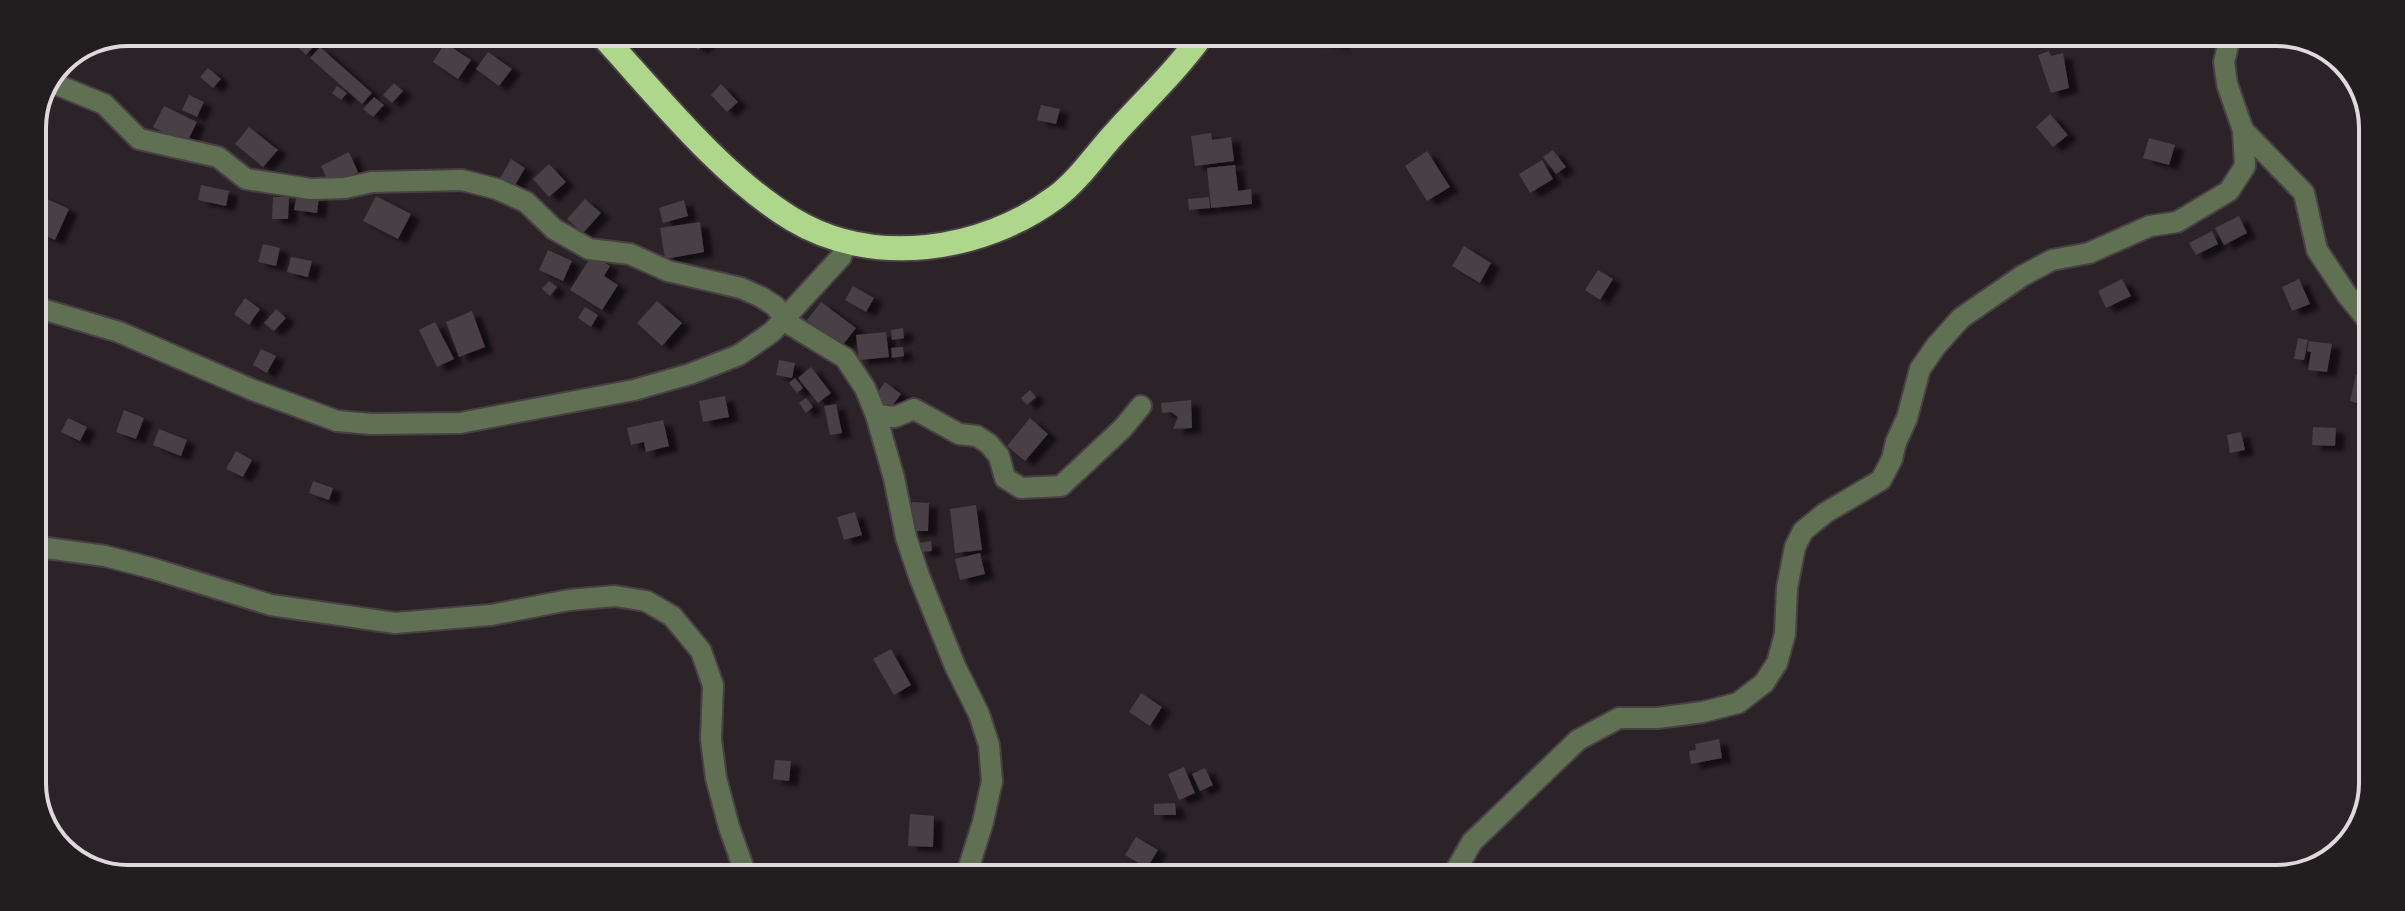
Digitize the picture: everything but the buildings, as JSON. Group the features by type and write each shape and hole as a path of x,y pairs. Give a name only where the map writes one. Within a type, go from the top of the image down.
{"highway":[{"path":"612,46 683,124 762,198 793,220 846,243 919,249 958,242 998,229 1029,216 1059,196 1178,68 1194,46"}],"street":[{"path":"1459,865 1472,842 1578,740 1619,718 1657,718 1703,712 1738,703 1764,683 1777,663 1785,634 1787,588 1795,547 1803,531 1825,513 1881,480 1907,418 1920,369 1961,318 2022,276 2052,260 2089,253 2150,226 2177,222 2229,191 2245,166 2243,130 2227,84 2224,62 2228,46"},
{"path":"58,85 104,104 139,139 218,157 246,179 311,189 345,188 372,182 462,180 497,189 526,202 554,229 589,249 630,254 668,271 741,288 775,306 791,325 845,358 865,388 876,415 894,478 906,537 919,576 955,666 979,714 989,745 992,781 969,865"},
{"path":"2243,130 2304,193 2317,250 2359,310"},
{"path":"46,310 119,332 337,421 371,424 460,423 634,390 690,374 739,355 772,332 841,257 846,243"},
{"path":"876,415 895,417 914,409 959,434 977,436 999,456 1005,478 1021,488 1061,486 1123,428 1141,406"},
{"path":"46,548 105,556 271,605 395,623 491,615 569,600 615,596 646,601 672,616 701,651 713,685 711,739 716,778 742,865"}]}
